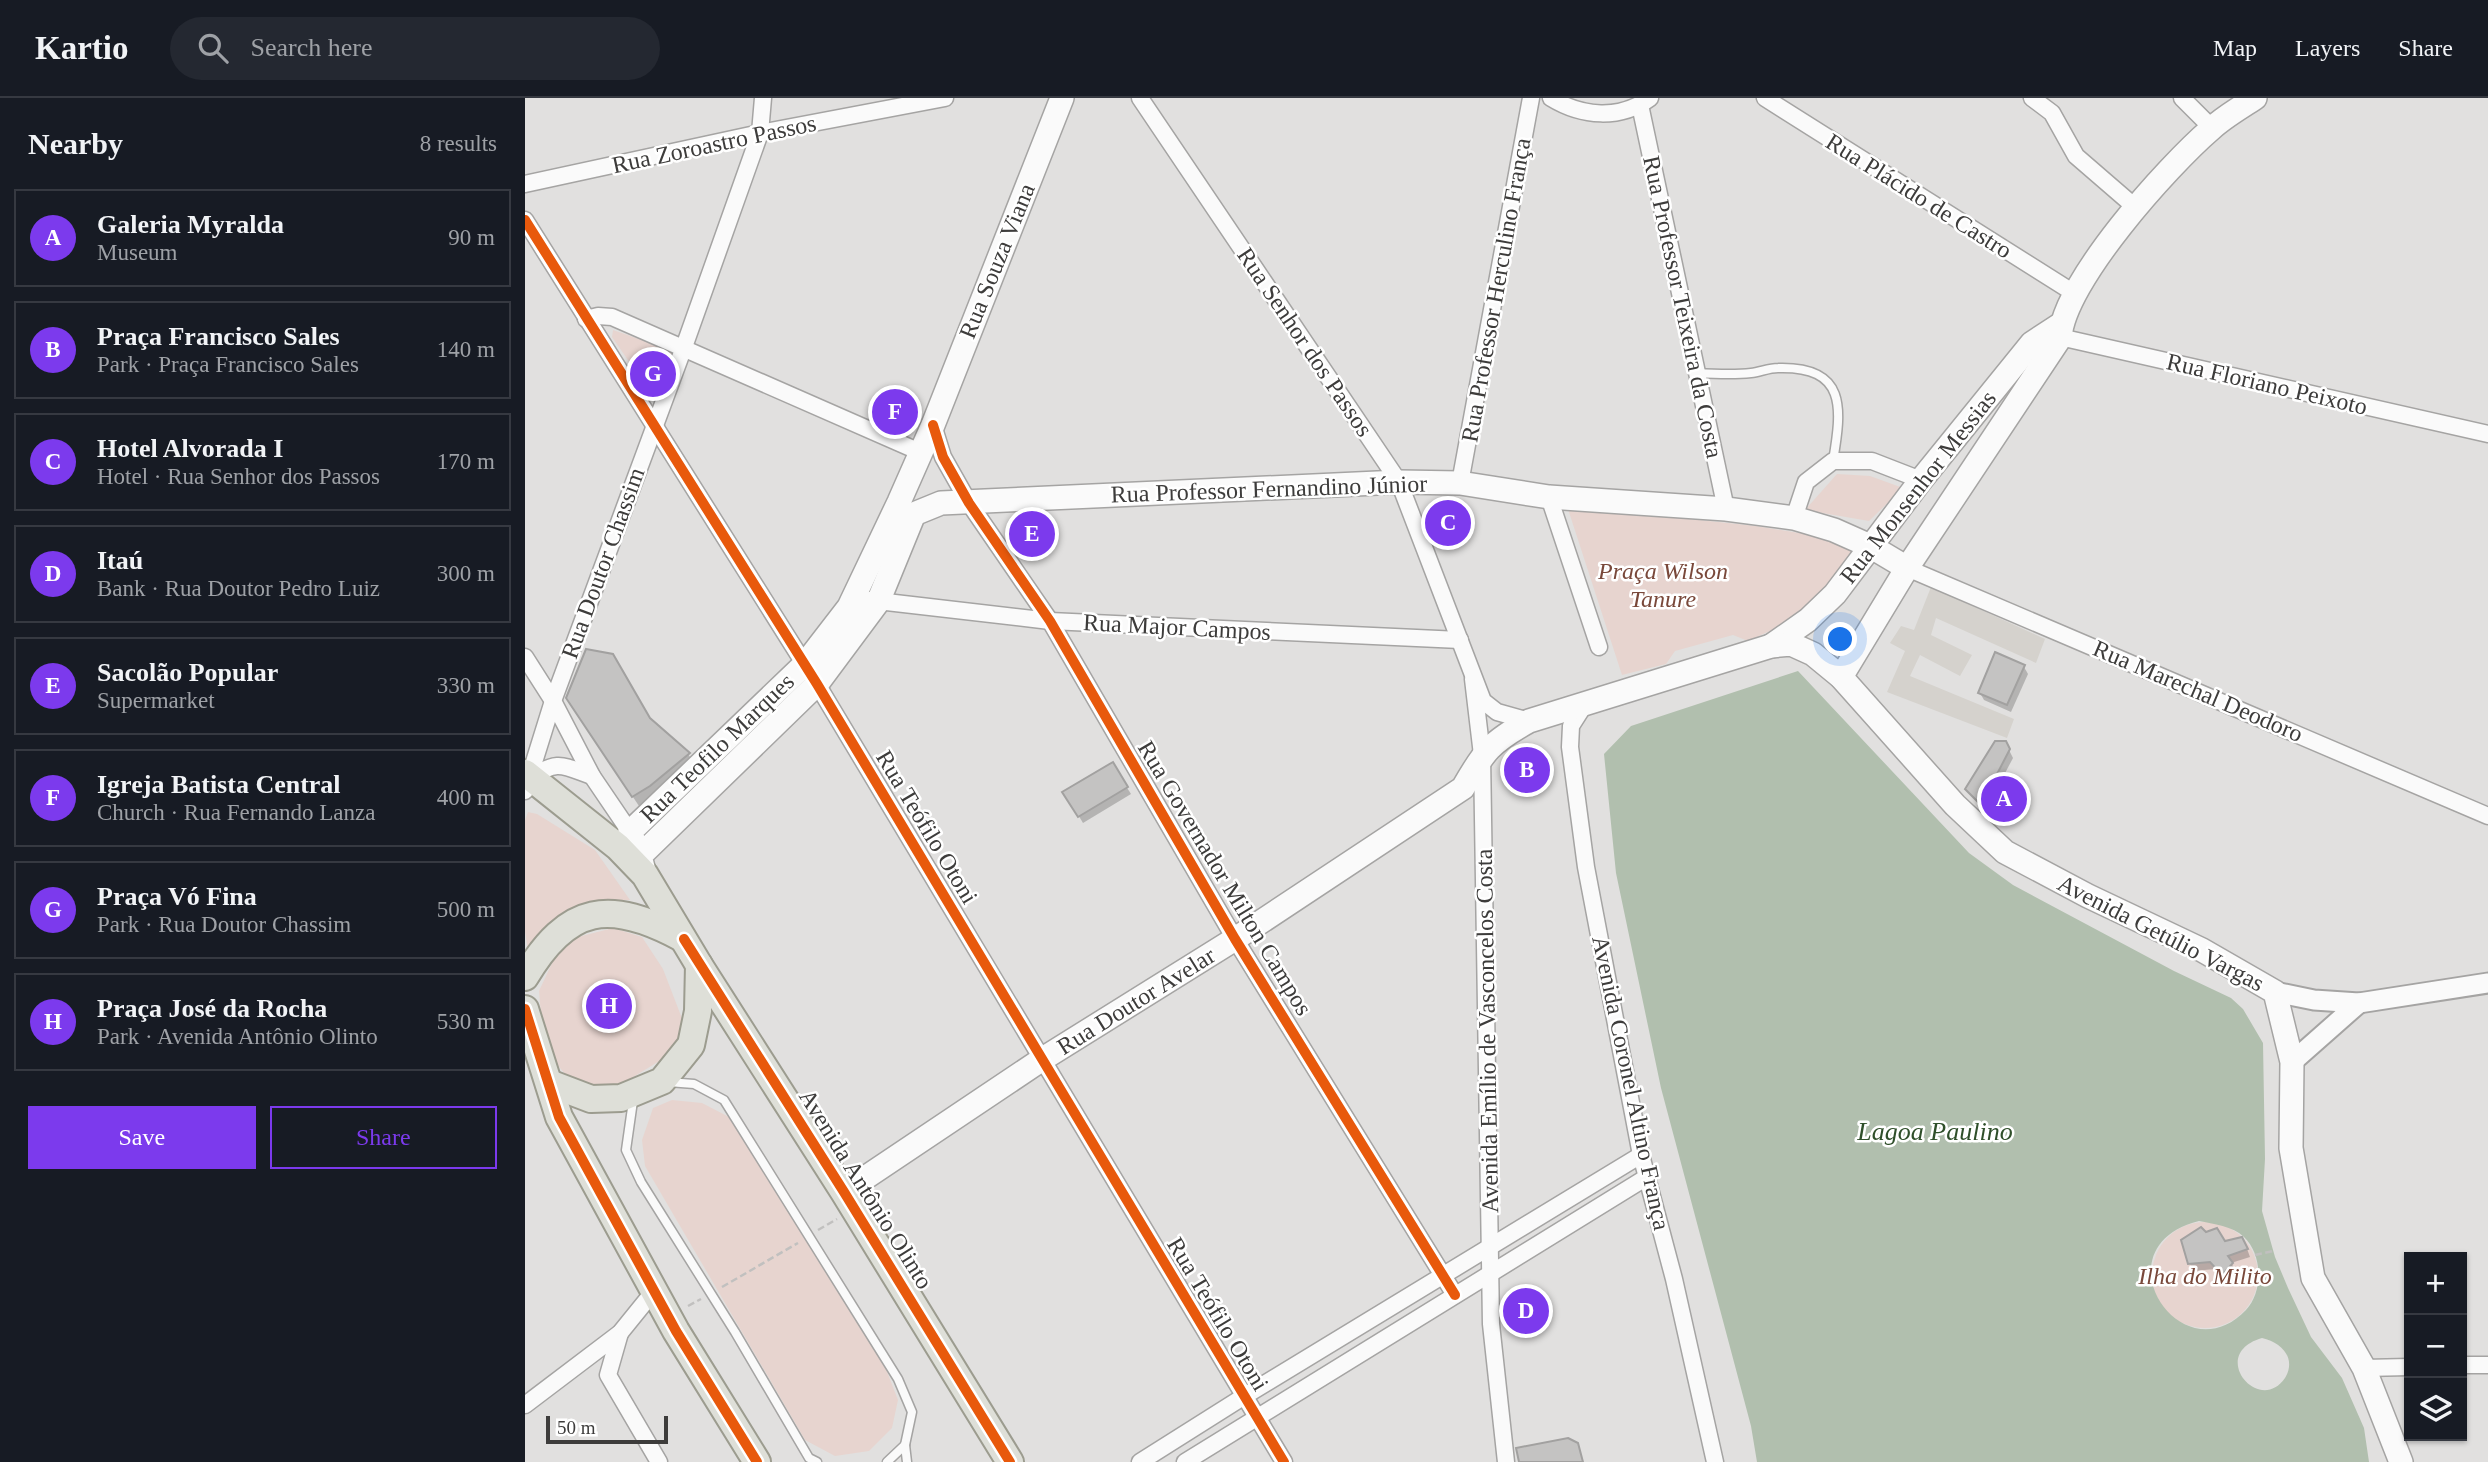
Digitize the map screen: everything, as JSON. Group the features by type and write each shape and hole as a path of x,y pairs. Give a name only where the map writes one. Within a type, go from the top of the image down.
{"main road":[{"name":"Rua Souza Viana","path":"811,674 849,607 933,425 1062,98"},
{"name":"Rua Monsenhor Messias","path":"1841,677 2056,332 2074,293 2135,207 2212,128 2255,98"},
{"name":"Rua Monsenhor Messias","path":"1771,646 1808,620 1835,594 1921,480 2032,343 2056,332"},
{"name":"Rua Professor Fernandino Júnior","path":"915,514 941,503 1399,482 1460,482 1549,498 1726,509 1794,518 1834,530 1870,546 1907,568"},
{"name":"Rua Teofilo Marques","path":"633,852 811,674 878,602 915,514"},
{"name":"Avenida Getúlio Vargas","path":"1771,646 1791,644 1813,654 1841,677 1955,805 2005,852 2088,896 2202,950 2275,992 2292,1062 2291,1148 2313,1278 2364,1368 2401,1462"},
{"path":"1482,753 1504,735 1529,721 1771,646"},
{"name":"Rua Doutor Avelar","path":"849,1200 1041,1060 1235,939 1463,788 1482,753"},
{"path":"527,781 633,852"},
{"name":"Avenida Antônio Olinto","path":"633,852 699,965 849,1200 1010,1462"},
{"path":"525,977 562,929 589,915 621,915 652,922 684,939"},
{"path":"549,1083 591,1099 621,1098 651,1086 691,1045 698,1012 699,965"},
{"path":"525,1009 559,1117 654,1291 757,1462"}],"street":[{"name":"Rua Doutor Chassim","path":"527,781 553,701 760,133 763,98"},
{"name":"Rua Zoroastro Passos","path":"525,184 760,133 945,98"},
{"name":"Rua Senhor dos Passos","path":"1140,98 1399,482 1483,701 1497,712 1529,721"},
{"name":"Rua Professor Herculino França","path":"1460,482 1531,98"},
{"path":"1551,98 1577,110 1602,114 1622,111 1645,102"},
{"name":"Rua Plácido de Castro","path":"1765,98 2074,293"},
{"path":"2032,98 2052,113 2077,156 2135,207"},
{"path":"2182,98 2212,128"},
{"name":"Rua Professor Teixeira da Costa","path":"1645,102 1696,373 1726,509"},
{"name":"Rua Teófilo Otoni","path":"525,220 811,674 1284,1462"},
{"path":"586,319 612,317 920,452"},
{"name":"Rua Floriano Peixoto","path":"2056,332 2488,434"},
{"path":"933,425 943,457 969,503"},
{"path":"1794,518 1806,482 1833,461 1873,461 1921,480"},
{"path":"1549,498 1599,647"},
{"name":"Rua Governador Milton Campos","path":"969,503 1050,621 1235,939 1442,1278 1455,1295"},
{"name":"Rua Marechal Deodoro","path":"1907,568 2488,816"},
{"name":"Rua Major Campos","path":"854,596 878,602 1050,621 1460,640"},
{"name":"Avenida Antônio Olinto","path":"525,657 553,701 633,852"},
{"name":"Rua Senhor dos Passos","path":"1473,679 1482,753"},
{"name":"Avenida Coronel Altino França","path":"1585,704 1571,726 1570,747 1586,867 1641,1156 1674,1279 1715,1462"},
{"name":"Avenida Emílio de Vasconcelos Costa","path":"1482,753 1492,1324 1506,1462"},
{"path":"527,781 547,766 558,765 592,776"},
{"path":"2275,992 2314,1000 2359,1003 2488,983"},
{"path":"2292,1062 2359,1003"},
{"path":"1140,1462 1243,1396 1641,1156"},
{"path":"1185,1462 1647,1177"},
{"path":"525,1405 620,1333 654,1291"},
{"path":"620,1333 608,1375 659,1462"},
{"path":"2467,1365 2488,1364"},
{"path":"2364,1368 2404,1367"}],"lane":[{"path":"1696,373 1750,374 1790,368 1825,378 1831,385 1838,407 1833,461"},
{"path":"817,1462 809,1458 641,1182 626,1150 631,1104 651,1086 694,1084 725,1100 898,1379 912,1412 905,1444 907,1462"},
{"path":"887,1462 905,1444"}],"path":[{"path":"669,1317 809,1236 849,1200"},
{"path":"2255,1255 2273,1251"}],"shaded area":[{"path":"1931,587 2045,639 2036,663 1936,618 1931,635 1972,655 1960,676 1920,655 1910,676 2014,719 2007,738 1887,692 1905,651 1890,643 1901,626 1914,630"}],"green space":[{"path":"613,330 674,351 662,389 655,392 648,389 612,337"},
{"path":"1837,474 1870,476 1903,488 1869,521 1805,510"},
{"name":"Praça Wilson Tanure","path":"1567,506 1756,526 1811,535 1856,552 1829,591 1785,624 1748,641 1733,635 1675,651 1666,664 1622,675"},
{"path":"1527,743 1545,750 1552,768 1545,786 1527,793 1509,786 1502,768 1509,750"},
{"path":"528,812 537,814 595,850 630,900 597,900 572,908 528,950 525,932 525,820"},
{"path":"613,928 642,937 663,969 683,1021 674,1052 617,1087 594,1090 570,1080 555,1062 542,1027 539,991 553,961 574,938"},
{"path":"672,1100 702,1103 729,1117 886,1369 898,1400 892,1428 869,1451 835,1456 805,1440 645,1166 642,1140 653,1108"},
{"name":"Ilha do Milito","path":"2205,1222 2225,1226 2243,1237 2254,1255 2258,1275 2254,1295 2243,1313 2225,1324 2205,1328 2185,1324 2167,1313 2156,1295 2152,1275 2156,1255 2167,1237 2185,1226"}],"water":[{"name":"Lagoa Paulino","path":"1798,671 1969,853 2013,885 2174,971 2231,998 2243,1009 2263,1043 2265,1159 2262,1211 2275,1257 2311,1337 2342,1378 2364,1428 2369,1462 1757,1462 1751,1426 1661,1088 1616,873 1604,754 1631,726","holes":["2199,1221 2234,1230 2244,1237 2255,1253 2259,1274 2256,1294 2246,1310 2221,1327 2197,1328 2175,1319 2159,1301 2151,1279 2154,1255 2169,1235","2262,1338 2281,1347 2289,1364 2285,1378 2274,1388 2263,1390 2252,1386 2243,1378 2238,1368 2239,1356 2246,1346"]}],"building":[{"path":"586,649 613,654 650,718 690,753 650,786 632,797 566,698"},
{"path":"1995,652 2025,665 2007,705 1978,693"},
{"path":"1995,741 2006,741 2010,749 1981,805 1965,789"},
{"path":"1113,762 1128,787 1078,817 1062,792"},
{"path":"2201,1227 2206,1232 2217,1228 2225,1241 2242,1237 2248,1249 2228,1256 2233,1263 2222,1275 2210,1262 2188,1264 2181,1240"},
{"path":"1568,1438 1578,1443 1583,1462 1519,1462 1516,1448"}],"cycle path":[{"path":"525,220 817,684 1284,1462"},
{"path":"933,425 943,457 969,503 1050,621 1235,939 1455,1295"},
{"path":"684,939 1010,1462"},
{"path":"525,1009 559,1117 676,1331 757,1462"}],"place":[{"name":"Praça Vó Fina","path":"653,374"},
{"name":"Igreja Batista Central","path":"895,412"},
{"name":"Hotel Alvorada I","path":"1448,523"},
{"name":"Sacolão Popular","path":"1032,534"},
{"name":"Praça Francisco Sales","path":"1527,770"},
{"name":"Galeria Myralda","path":"2004,799"},
{"name":"Praça José da Rocha","path":"609,1006"},
{"name":"Itaú","path":"1526,1311"}]}
